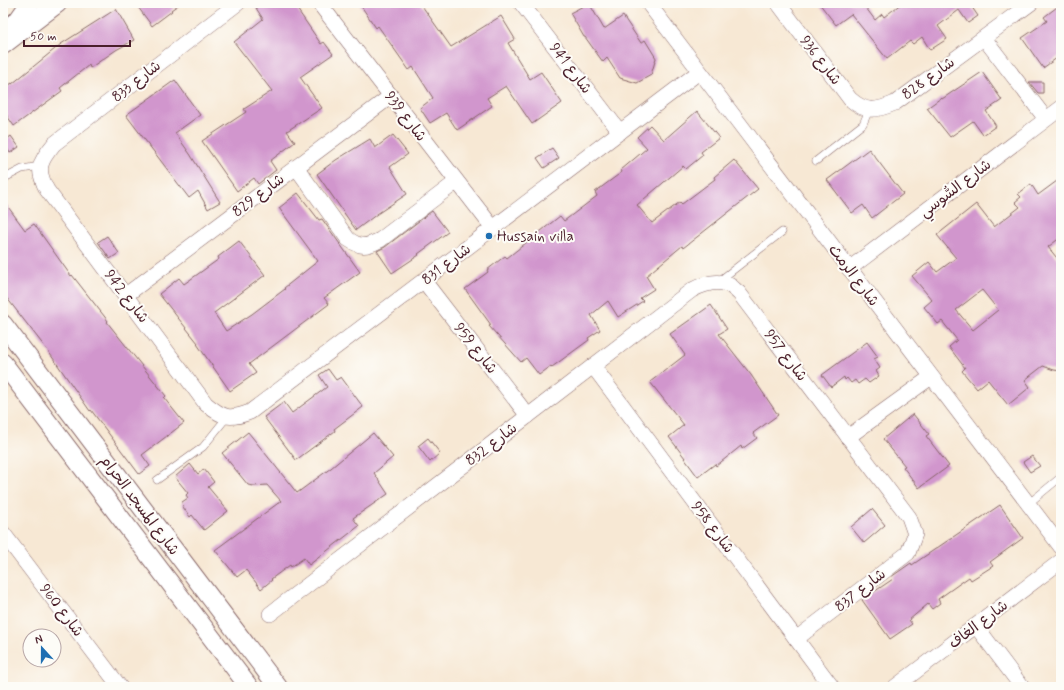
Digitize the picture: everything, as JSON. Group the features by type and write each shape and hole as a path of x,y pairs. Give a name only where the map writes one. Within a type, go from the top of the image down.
{"street":[{"path":"3,20 25,3"},
{"path":"3,32 18,20 30,3"},
{"path":"3,45 58,3"},
{"name":"شارع 833","path":"40,166 45,154 54,144 238,3"},
{"name":"شارع 939","path":"320,3 456,182 493,228"},
{"name":"شارع 941","path":"521,3 620,132"},
{"name":"شارع الرمث","path":"648,3 1061,547"},
{"name":"شارع 936","path":"778,3 850,99 859,106 869,110"},
{"name":"شارع 828","path":"869,110 882,108 895,102 1031,3"},
{"path":"984,38 1046,119"},
{"name":"شارع 831","path":"227,417 238,417 250,412 699,72"},
{"name":"شارع 829","path":"126,295 391,96"},
{"name":"شارع السُّوسي","path":"849,269 1061,108"},
{"name":"شارع 942","path":"40,166 41,178 47,190 206,404 217,413 227,417"},
{"path":"296,167 348,239 355,244 362,246 371,245 380,240 456,182"},
{"name":"شارع 959","path":"424,281 528,416"},
{"name":"شارع 832","path":"270,614 692,290 704,283 717,282"},
{"name":"شارع 957","path":"717,282 729,285 739,293 909,517 915,534"},
{"name":"شارع المسجد الحرام","path":"3,324 278,687"},
{"name":"شارع المسجد الحرام","path":"3,363 238,679 249,687"},
{"name":"شارع 958","path":"593,366 832,687"},
{"path":"848,438 931,377"},
{"name":"شارع 960","path":"3,532 120,687"},
{"name":"شارع 837","path":"796,639 908,553 915,534"},
{"name":"شارع الغاف","path":"895,687 1061,561"},
{"path":"976,626 1022,687"}],"lane":[{"path":"816,162 863,124 869,110"},
{"path":"3,179 22,169 40,166"},
{"path":"717,282 782,232"},
{"path":"157,480 203,447 227,417"},
{"path":"1028,504 1061,477"}],"building":[{"path":"135,3 181,3 152,26"},
{"path":"263,3 293,3 321,44 324,42 333,54 300,77 322,108 287,131 295,142 270,161 276,170 258,184 254,178 237,191 202,141 246,112 244,109 272,91 234,42 263,19 256,8"},
{"path":"359,3 420,3 451,47 501,16 515,39 508,43 530,79 541,72 562,103 532,124 506,86 487,98 492,106 457,130 446,113 430,123 420,108 433,98 413,67 409,70 378,26 376,28"},
{"path":"589,3 604,29 623,16 641,43 645,40 656,58 651,75 637,83 620,78 607,58 603,62 584,37 570,13"},
{"path":"819,3 865,3 863,4 875,20 882,14 884,17 902,3 969,3 978,16 968,23 959,10 938,26 947,39 930,50 922,37 913,44 910,41 887,59 851,14 836,25"},
{"path":"1061,4 1061,55 1043,68 1022,38 1047,21 1044,17"},
{"path":"116,9 134,40 116,50 90,68 89,65 60,88 62,91 14,126 3,110 3,89 12,84 61,44"},
{"path":"982,72 1002,100 986,111 996,126 983,135 973,121 950,137 927,108"},
{"path":"175,80 200,115 175,133 220,202 208,209 198,191 189,198 126,115"},
{"path":"1029,82 1043,82 1043,93 1038,93"},
{"path":"697,111 719,138 701,152 703,155 686,169 683,166 637,205 652,223 680,202 682,204 715,179 714,177 734,160 758,189 683,248 682,246 646,276 654,289 640,298 643,301 618,317 608,301 591,315 600,330 588,338 589,340 539,375 526,358 521,362 489,326 491,325 465,289 488,272 487,270 505,256 507,258 560,216 564,221 597,196 595,192 622,172 621,170 647,148 637,137 650,125 664,140"},
{"path":"393,135 408,154 390,167 407,194 356,230 317,174 336,160 370,139 375,148"},
{"path":"11,136 19,147 10,153 3,142"},
{"path":"552,148 559,158 544,168 537,158"},
{"path":"869,149 903,194 872,218 863,205 852,213 827,180"},
{"path":"1061,178 1061,237 1048,247 1061,263 1061,371 1043,366 1025,380 1030,387 1008,405 988,380 977,389 962,371 965,368 949,347 957,340 942,321 938,324 924,307 932,300 912,276 929,262 937,272 956,258 937,235 976,204 994,227 1020,207 1015,202 1021,197 1018,194 1031,184 1038,195","holes":["982,290 998,310 973,330 956,310"]},
{"path":"298,193 319,220 322,219 360,272 324,298 329,304 249,364 256,373 230,391 197,344 198,343 159,294 179,278 184,284 219,259 218,257 239,241 265,275 214,313 226,331 252,314 318,261 279,208"},
{"path":"3,200 25,230 34,224 71,276 72,275 166,396 164,398 184,423 142,455 150,466 139,474 91,410 90,411 48,351 3,293"},
{"path":"432,211 448,232 418,254 419,255 392,273 377,251 385,247"},
{"path":"107,236 119,253 110,259 98,242"},
{"path":"711,305 727,329 719,334 751,375 778,415 753,433 757,438 742,449 741,446 716,466 715,464 698,477 669,437 684,425 650,382 685,355 670,334"},
{"path":"867,342 878,357 874,359 880,368 876,371 879,376 869,383 865,379 858,384 855,380 851,383 847,378 845,380 844,377 831,387 822,375"},
{"path":"328,369 336,380 341,377 363,407 334,429 335,431 296,460 264,417 284,402 292,413 327,387 319,375"},
{"path":"913,414 929,434 926,436 949,466 919,488 903,467 905,466 883,439"},
{"path":"248,432 297,493 331,468 373,433 393,457 374,473 388,494 353,518 359,526 309,565 304,558 291,567 290,565 271,579 272,580 261,589 246,570 237,577 215,550 281,501 267,485 248,485 222,453"},
{"path":"428,438 440,453 430,462 418,446"},
{"path":"1032,456 1040,466 1030,472 1023,462"},
{"path":"190,464 198,474 204,469 214,482 208,487 228,511 204,530 192,515 190,517 183,507 182,502 188,498 186,495 188,493 175,477"},
{"path":"1000,505 1023,538 990,562 993,566 971,580 969,577 938,599 940,603 932,609 928,604 909,620 912,624 890,639 862,600 893,579 891,577 911,563 912,565"},
{"path":"872,509 885,525 864,543 851,527"}],"place":[{"name":"Hussain villa","path":"489,236"}]}
